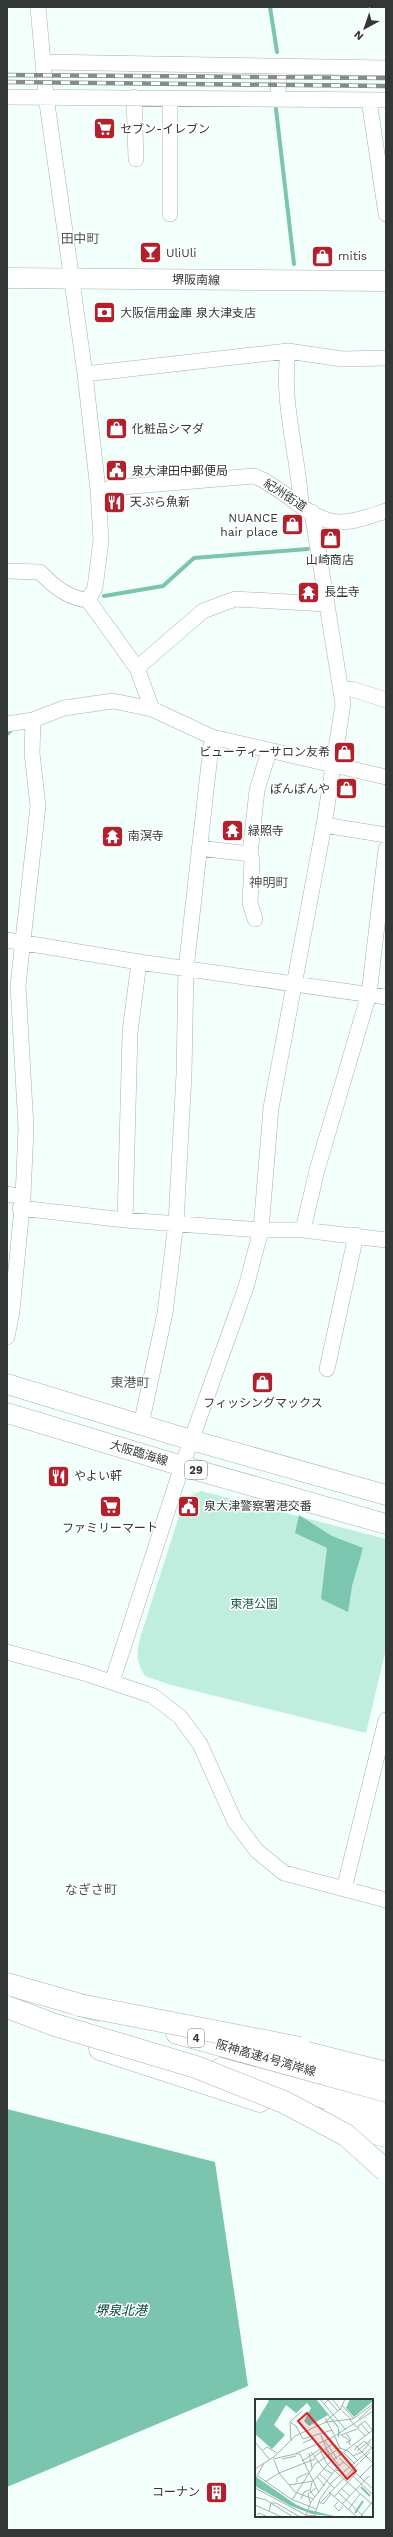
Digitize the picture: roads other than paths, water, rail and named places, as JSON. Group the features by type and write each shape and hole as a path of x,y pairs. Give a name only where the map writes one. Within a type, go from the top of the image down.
{"highway":[{"name":"阪神高速4号湾岸線","path":"7,1984 386,2091"},
{"path":"79,2005 327,2054 352,2057 386,2058"},
{"path":"7,2007 55,2025 196,2067 284,2102 346,2135 386,2171"},
{"name":"阪神高速4号湾岸線","path":"7,2007 386,2114"},
{"path":"224,2033 386,2073"},
{"path":"68,2038 211,2087 386,2136"}],"main road":[{"name":"堺阪南線","path":"7,278 386,282"},
{"name":"29","path":"7,1384 191,1440 386,1495"},
{"name":"大阪臨海線","path":"7,1413 182,1466 386,1524"}],"street":[{"path":"38,7 46,96 70,279 104,489 101,540 95,588 88,600"},
{"path":"43,62 386,68"},
{"path":"278,99 279,66"},
{"path":"7,97 46,96 386,100"},
{"path":"134,97 136,159"},
{"path":"170,98 170,214"},
{"path":"370,100 386,214"},
{"path":"85,374 288,351 342,359 386,358"},
{"path":"112,1682 182,1466 246,1287 261,1230 271,1108 334,766 342,704 341,690 326,604 318,539 306,508 286,396 285,373 288,351"},
{"name":"紀州街道","path":"104,489 254,476 270,482 306,508 332,521 361,519 386,511"},
{"path":"7,571 40,572 51,584 76,599 88,600 137,668 152,709"},
{"path":"137,668 203,611 235,599 326,604"},
{"path":"341,690 352,689 386,700"},
{"path":"7,724 33,720 64,708 114,701 152,709 212,737 386,777"},
{"path":"7,1337 12,1311 22,1202 26,1128 18,985 38,806 32,752 33,720"},
{"path":"141,1425 165,1313 176,1223 184,1074 186,969 212,737"},
{"path":"255,919 250,903 252,860 250,854 257,790 269,751"},
{"path":"324,825 386,835"},
{"path":"200,848 250,854"},
{"path":"303,1230 317,1170 369,994 386,849"},
{"path":"7,940 139,962 386,997"},
{"path":"125,1220 130,1032 139,962"},
{"path":"7,1194 22,1202 125,1220 261,1230 303,1230 356,1235 386,1240"},
{"path":"327,1368 356,1235"},
{"path":"7,1652 112,1682 154,1696 180,1716 200,1744 235,1822 257,1851 284,1872 386,1900"},
{"path":"344,1889 382,1756 386,1720"},
{"path":"7,1977 224,2033 386,2080"},
{"path":"7,2018 68,2038 386,2126"}],"water":[{"name":"堺泉北港","path":"7,2109 215,2162 248,2386 7,2487"}],"waterway":[{"path":"270,7 277,52"},
{"path":"276,109 294,264"},
{"path":"104,596 163,586 194,558 308,549"},
{"path":"7,734 11,730"}],"railway":[{"path":"7,75 386,78"},
{"path":"7,82 386,86"}],"place":[{"name":"セブン-イレブン","path":"104,129"},
{"name":"UliUli","path":"151,253"},
{"name":"mitis","path":"322,256"},
{"name":"大阪信用金庫 泉大津支店","path":"104,313"},
{"name":"化粧品シマダ","path":"117,429"},
{"name":"泉大津田中郵便局","path":"116,471"},
{"name":"天ぷら魚新","path":"115,502"},
{"name":"NUANCE hair place","path":"293,525"},
{"name":"山崎商店","path":"330,539"},
{"name":"長生寺","path":"309,592"},
{"name":"ビューティーサロン友希","path":"345,752"},
{"name":"ぽんぽんや","path":"346,789"},
{"name":"緑照寺","path":"233,831"},
{"name":"南溟寺","path":"112,836"},
{"name":"フィッシングマックス","path":"263,1382"},
{"name":"やよい軒","path":"58,1476"},
{"name":"泉大津警察署港交番","path":"188,1506"},
{"name":"ファミリーマート","path":"110,1507"},
{"name":"コーナン","path":"216,2492"}],"district":[{"name":"田中町","path":"80,238"},
{"name":"神明町","path":"269,882"},
{"name":"東港町","path":"130,1382"},
{"name":"なぎさ町","path":"91,1889"}],"park label":[{"name":"東港公園","path":"254,1604"}]}
